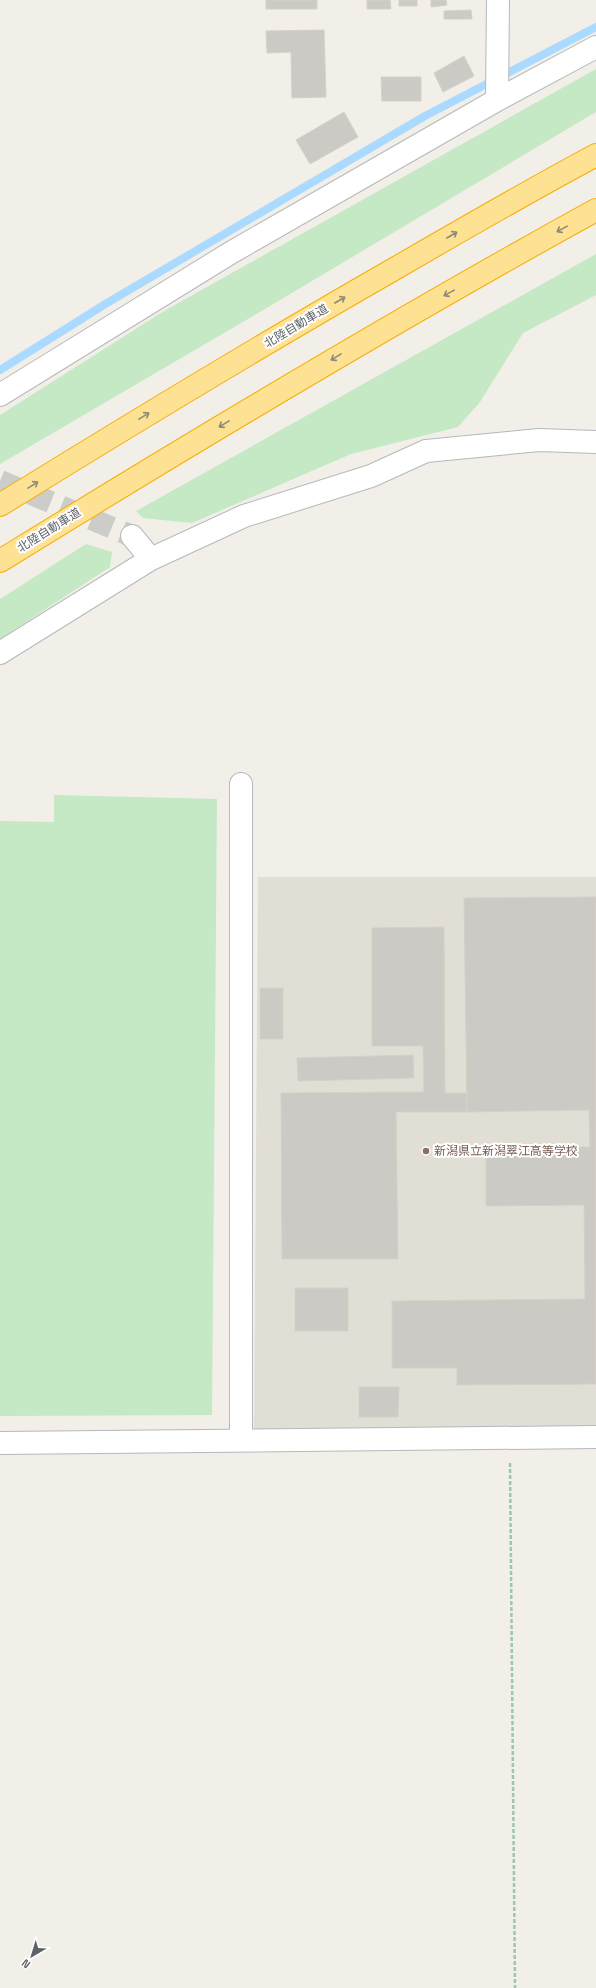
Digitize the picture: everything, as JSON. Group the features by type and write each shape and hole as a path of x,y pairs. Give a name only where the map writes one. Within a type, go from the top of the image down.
{"highway":[{"name":"北陸自動車道","path":"0,505 122,429 322,310 536,187 596,155"},
{"name":"北陸自動車道","path":"0,561 160,462 364,340 596,210"}],"street":[{"path":"497,100 498,0"},
{"path":"0,395 232,252 497,100 596,47"},
{"path":"0,653 152,559 244,516 371,476 426,451 539,440 596,442"},
{"path":"132,536 152,559"},
{"path":"241,784 241,1440"},
{"path":"0,1443 596,1437"}],"path":[{"path":"509,1438 515,1988"}],"shaded area":[{"name":"新潟県立新潟翠江高等学校","path":"258,877 596,877 596,1426 254,1430"}],"green space":[{"path":"596,69 596,112 253,316 0,464 0,415 164,311"},
{"path":"596,254 596,295 523,333 480,402 458,427 351,454 192,523 143,518 136,511"},
{"path":"86,544 112,552 110,567 0,639 0,599"},
{"path":"54,795 217,799 212,1415 0,1416 0,821 54,822"}],"building":[{"path":"266,0 317,0 317,9 266,9"},
{"path":"367,0 390,0 391,9 367,9"},
{"path":"399,0 417,0 417,6 399,6"},
{"path":"431,0 446,0 447,5 431,7"},
{"path":"471,10 472,19 444,19 444,11"},
{"path":"324,30 326,97 292,98 291,52 267,53 266,31"},
{"path":"464,56 474,76 443,92 434,73"},
{"path":"381,77 421,77 421,101 382,101"},
{"path":"344,112 358,137 310,164 296,140"},
{"path":"596,897 596,1384 457,1385 457,1368 392,1368 392,1301 585,1299 584,1205 486,1206 486,1148 590,1147 589,1110 467,1112 464,898"},
{"path":"444,927 445,1093 466,1093 467,1112 396,1112 398,1259 282,1259 281,1093 424,1092 423,1046 372,1046 372,928"},
{"path":"260,988 283,988 283,1039 260,1039"},
{"path":"413,1055 414,1078 298,1081 297,1058"},
{"path":"295,1288 348,1288 348,1331 295,1331"},
{"path":"359,1387 399,1387 398,1417 359,1417"}],"waterway":[{"path":"0,370 107,303 425,116 596,27"}],"tunnel":[{"path":"0,481 132,536"}],"place":[{"name":"新潟県立新潟翠江高等学校","path":"426,1151"}]}
